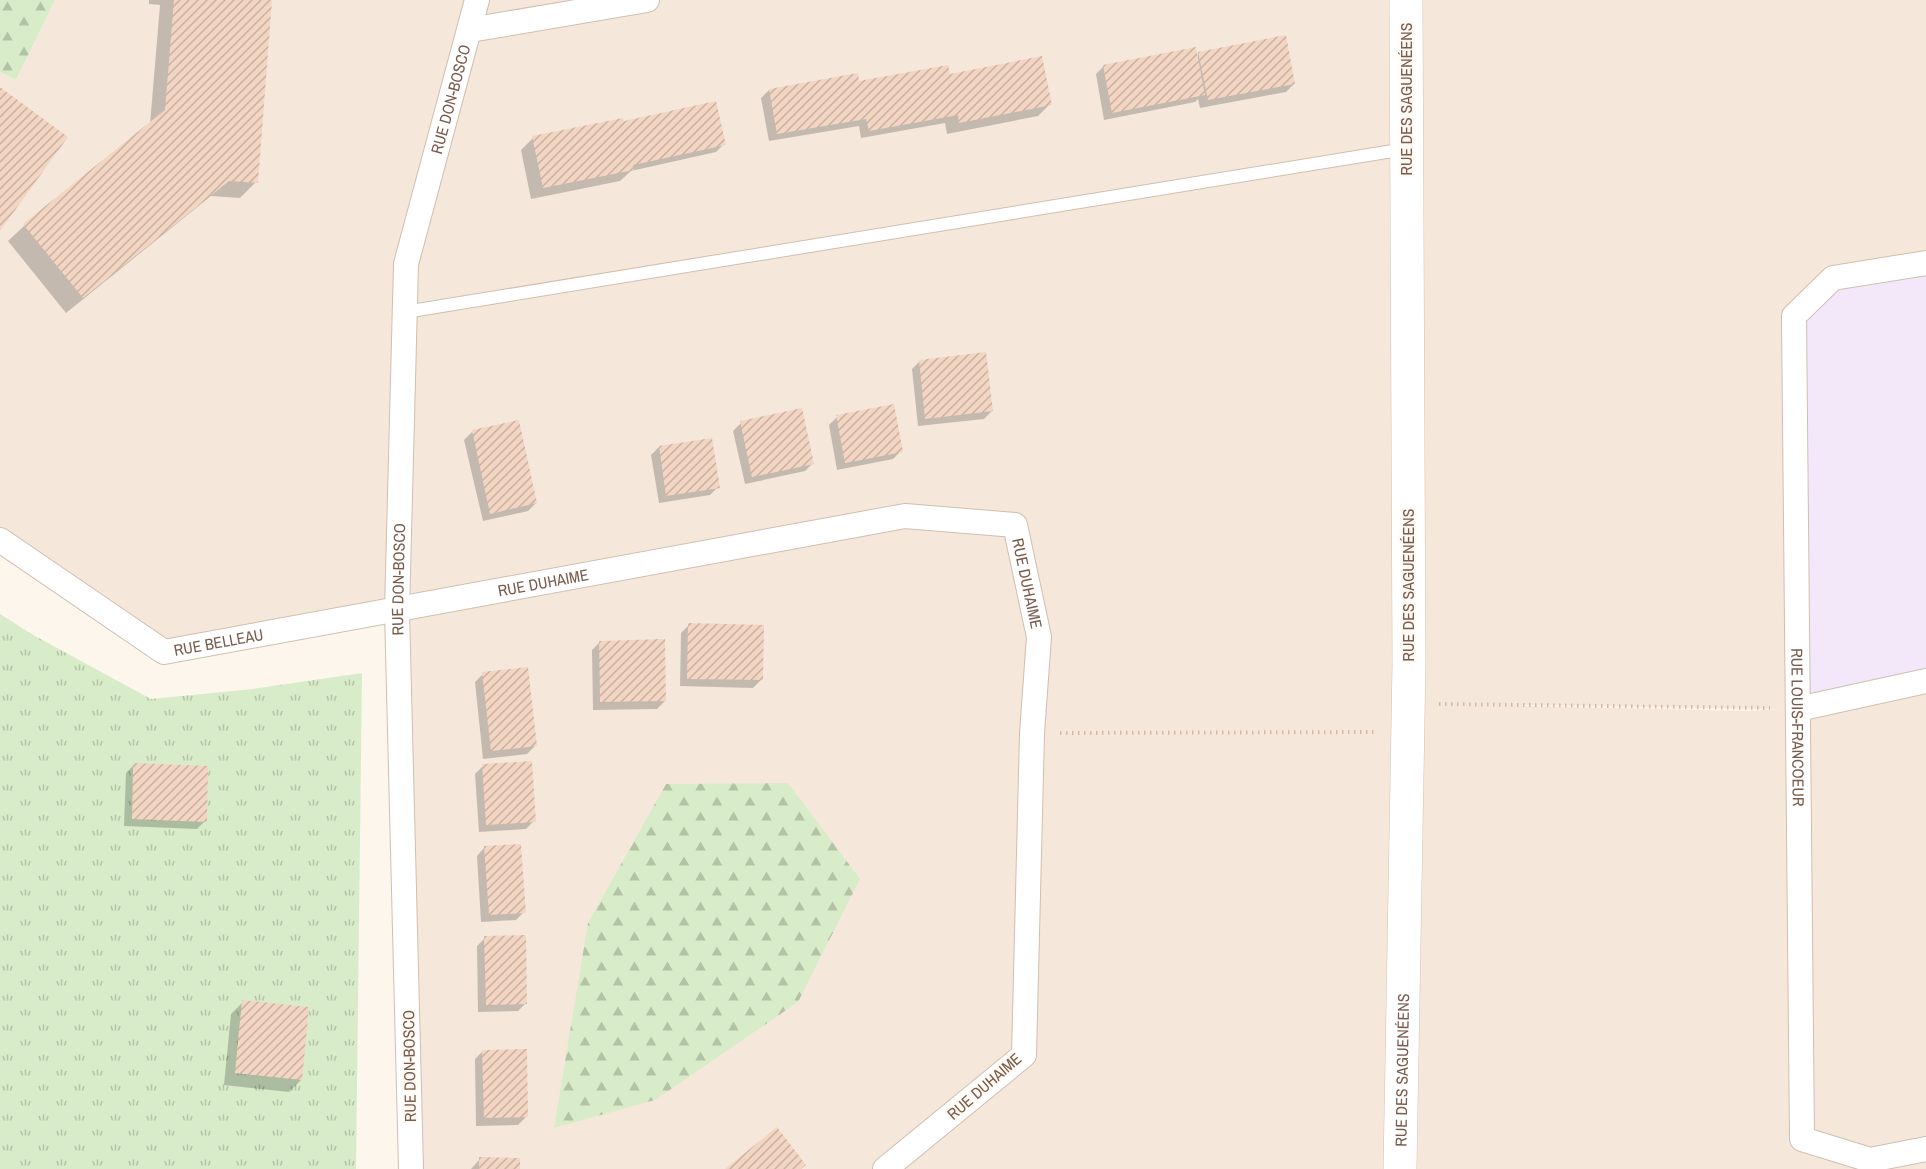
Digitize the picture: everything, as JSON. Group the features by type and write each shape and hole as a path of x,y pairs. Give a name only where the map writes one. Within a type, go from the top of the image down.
{"street":[{"name":"RUE DON-BOSCO","path":"411,1169 397,611 406,264 477,0"},
{"path":"470,30 646,0"},
{"name":"RUE DES SAGUENÉENS","path":"1400,1169 1407,718 1406,0"},
{"name":"RUE LOUIS-FRANCOEUR","path":"1926,263 1833,278 1794,316 1802,1138 1870,1161 1926,1149"},
{"name":"RUE DUHAIME","path":"397,611 905,516 1015,525 1039,637 1032,733 1024,1055 885,1169"},
{"name":"RUE BELLEAU","path":"0,540 164,652 397,611"},
{"path":"1798,709 1926,681"}],"lane":[{"path":"405,312 1406,149"}],"path":[{"path":"1032,733 1407,718 1798,709"}],"shaded area":[{"path":"55,0 1926,0 1926,263 1833,278 1794,316 1926,681 1926,1169 411,1169 397,611 164,652 0,537 0,72 16,80","holes":["1522,705 1782,709 1748,711"]},
{"path":"1926,275 1926,685 1794,714 1802,305 1843,289"}],"green space":[{"path":"0,0 55,0 16,80 0,72"},
{"path":"0,614 35,636 151,699 253,689 362,673 356,1169 0,1169"},
{"path":"788,783 860,879 798,1002 655,1100 554,1128 588,923 666,784"}],"building":[{"path":"174,0 272,0 258,183 229,181 83,298 23,224 165,110"},
{"path":"1286,35 1295,84 1208,100 1198,52"},
{"path":"1196,47 1205,95 1112,113 1103,65"},
{"path":"1042,56 1052,105 959,123 958,115 869,131 866,119 777,134 769,89 858,73 859,81 948,65 950,74"},
{"path":"0,87 68,137 0,231"},
{"path":"716,101 726,145 633,165 634,170 543,188 532,136 623,118 624,121"},
{"path":"986,352 993,411 925,419 919,360"},
{"path":"894,404 903,452 845,463 836,415"},
{"path":"802,408 814,464 752,477 740,421"},
{"path":"519,420 537,503 490,514 472,430"},
{"path":"712,438 720,488 666,496 659,446"},
{"path":"688,623 764,625 763,680 687,679"},
{"path":"665,639 666,701 600,702 599,641"},
{"path":"528,667 537,746 491,751 482,672"},
{"path":"532,761 536,822 486,825 482,764"},
{"path":"133,763 208,766 207,822 132,819"},
{"path":"521,844 526,913 489,915 484,846"},
{"path":"526,935 527,1004 486,1005 484,936"},
{"path":"242,1000 309,1007 302,1080 235,1073"},
{"path":"527,1049 528,1117 484,1118 482,1050"},
{"path":"777,1127 806,1165 801,1169 725,1169"},
{"path":"479,1157 520,1158 520,1169 479,1169"}]}
